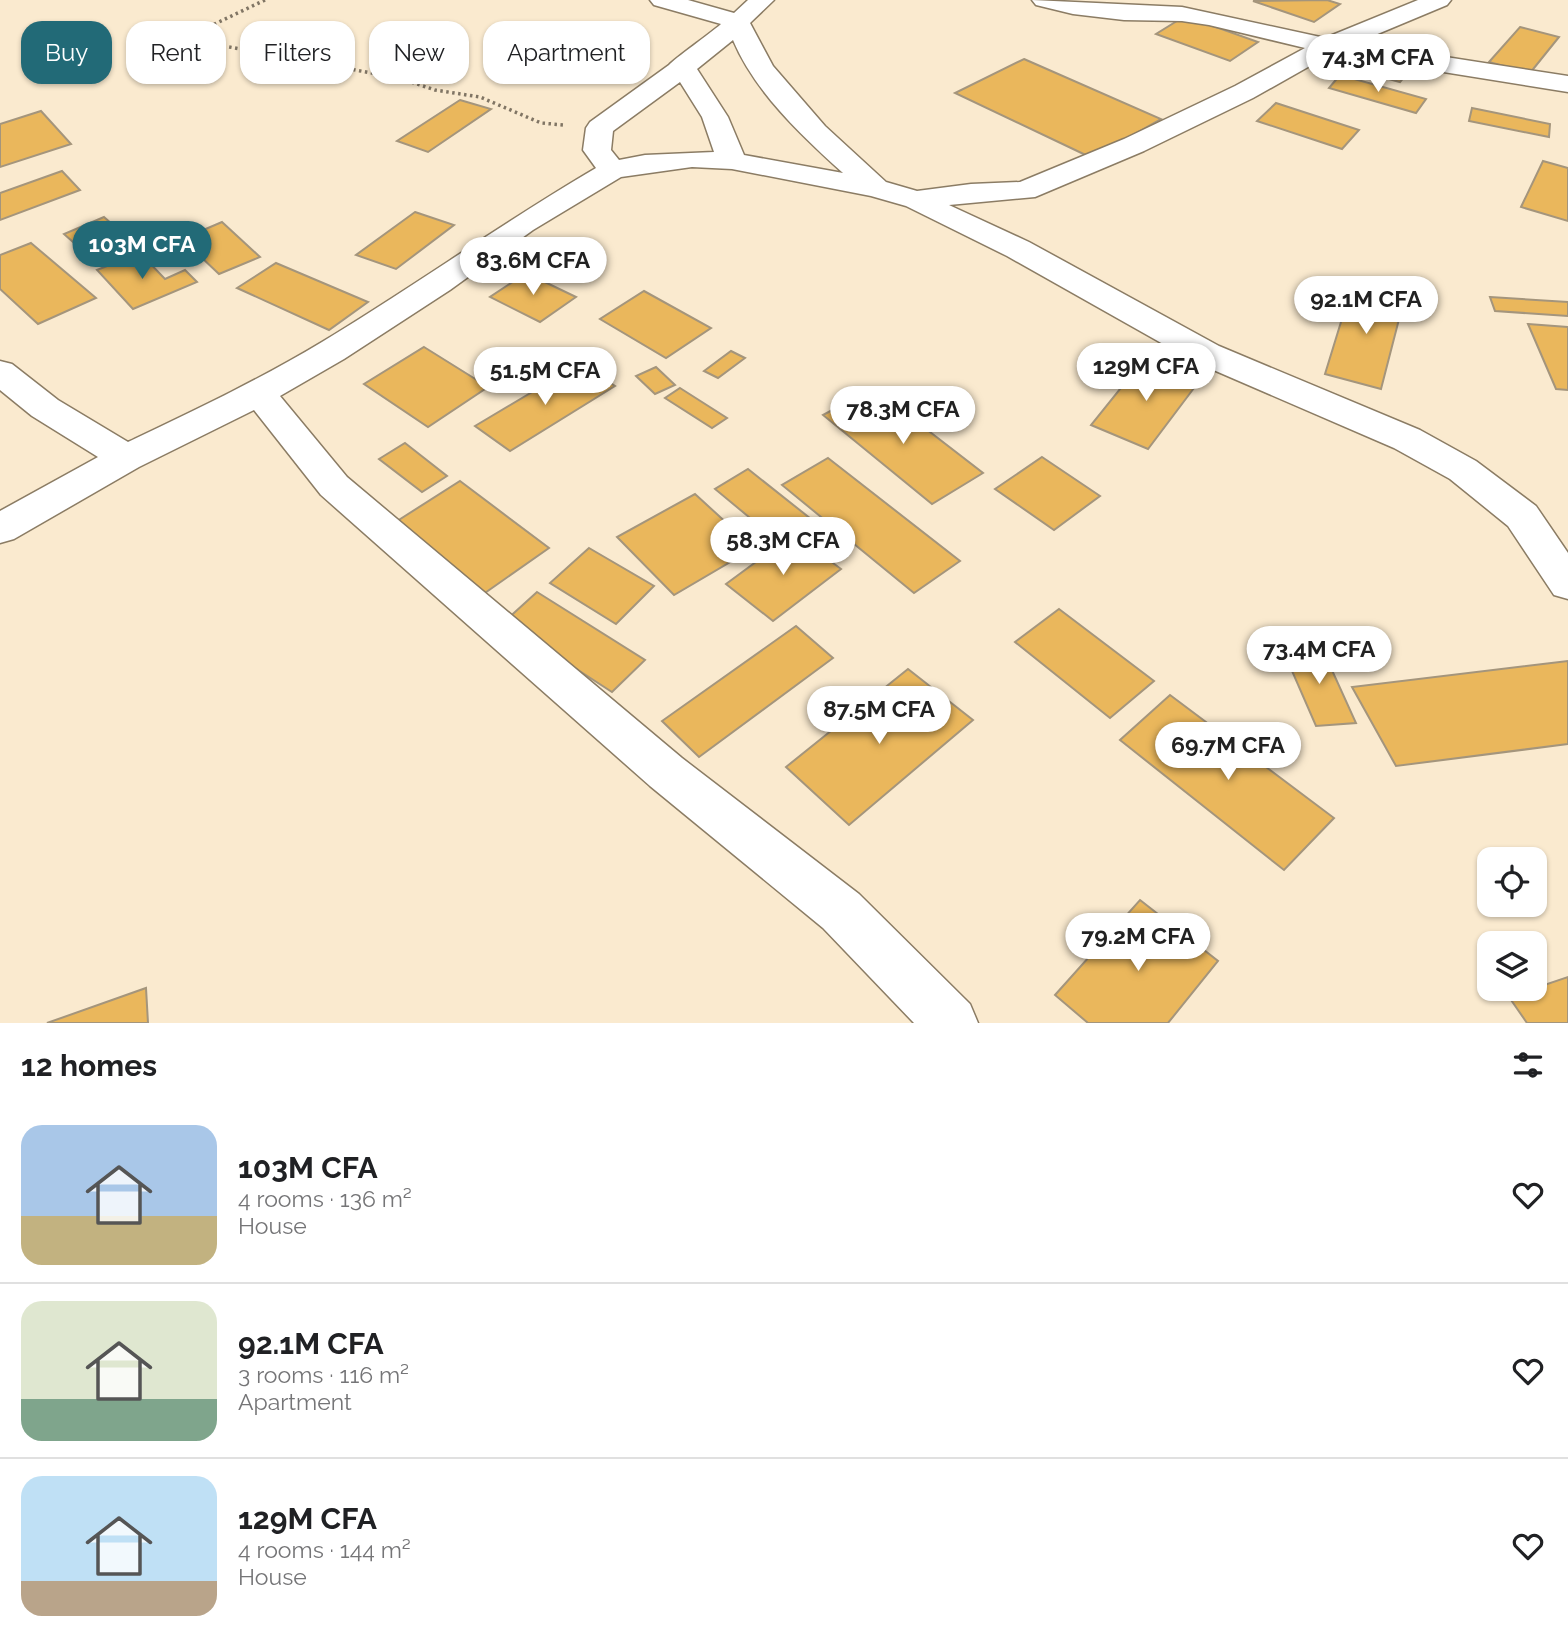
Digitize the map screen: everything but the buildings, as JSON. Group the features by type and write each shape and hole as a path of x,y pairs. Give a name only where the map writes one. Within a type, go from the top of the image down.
{"street":[{"path":"662,0 737,22"},
{"path":"611,170 597,150 600,128 682,65 709,48 762,0"},
{"path":"1044,0 1073,7 1124,13 1182,14 1327,46 1568,84"},
{"path":"1241,0 1255,30"},
{"path":"916,200 1022,220 1158,133 1244,92 1327,46 1439,0"},
{"path":"737,22 747,49 779,90 817,133 876,188"},
{"path":"682,65 715,117 732,161"},
{"path":"0,529 126,458 259,393 332,351 439,283 522,224 611,170 645,163 692,159 732,161 876,188 916,200 1022,220 1207,354 1408,439 1463,470 1522,516 1568,584"},
{"path":"0,372 45,408 126,458"},
{"path":"259,393 334,486 666,772 841,911 951,1023"}],"path":[{"path":"265,0 200,31 196,37 213,44 399,78 435,90 480,97 541,123 600,128"}]}
